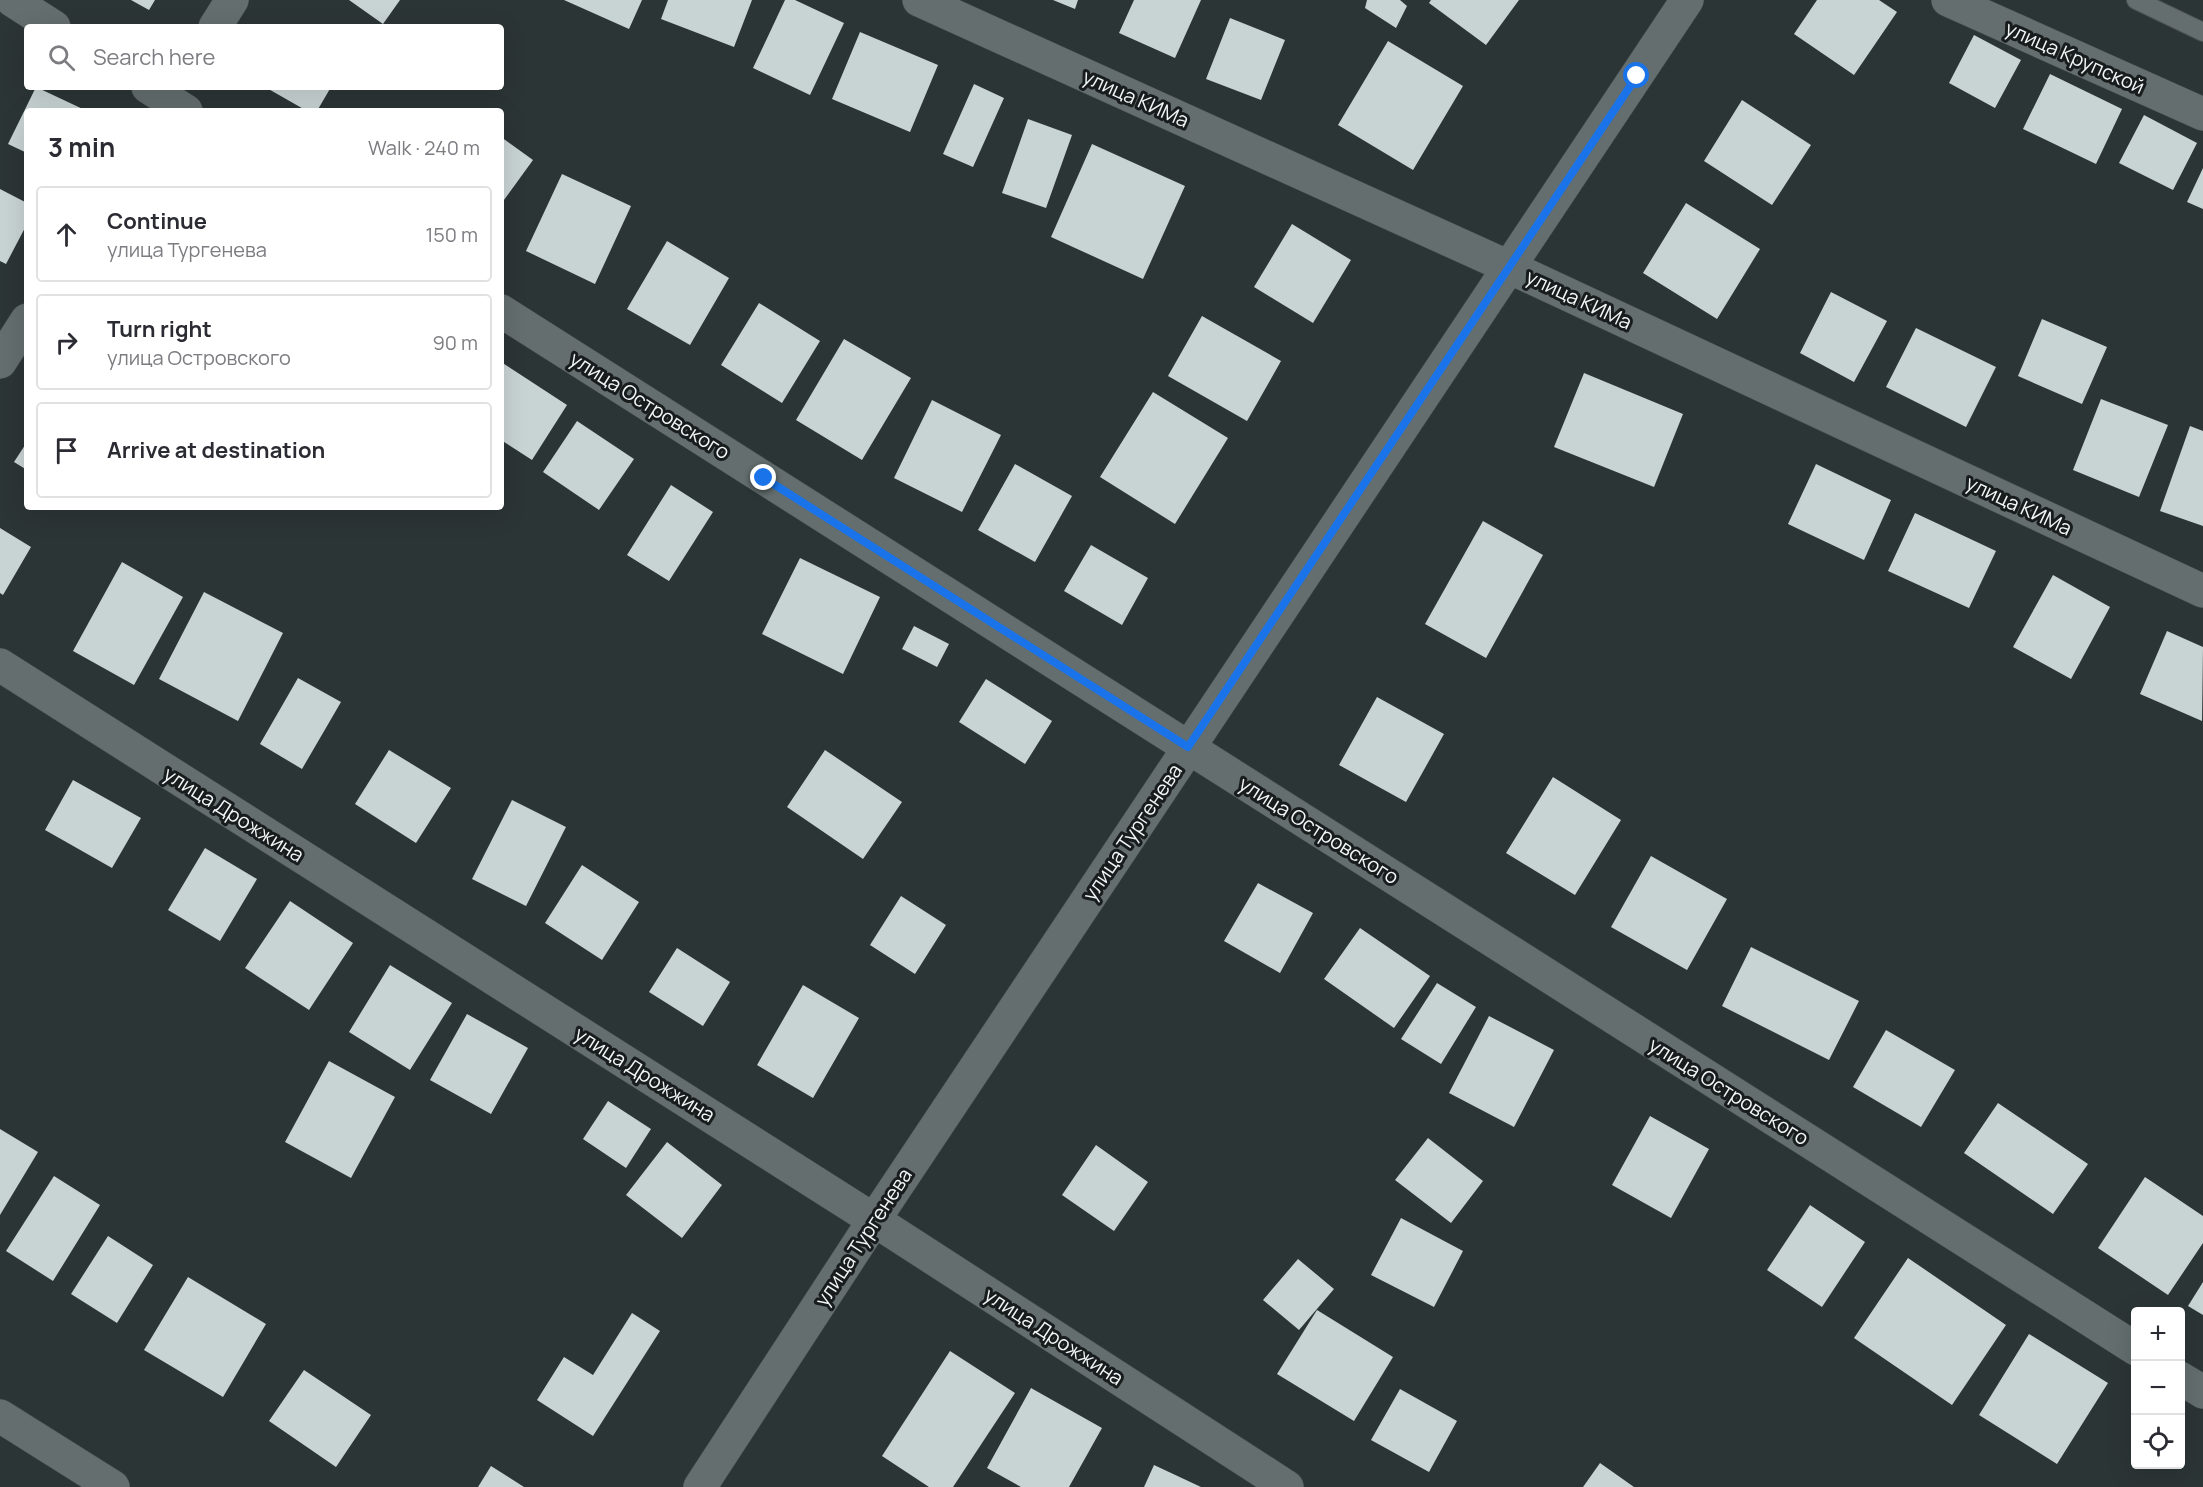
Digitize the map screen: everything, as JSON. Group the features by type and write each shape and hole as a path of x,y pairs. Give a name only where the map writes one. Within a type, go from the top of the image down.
{"street":[{"path":"12,0 49,24"},
{"path":"217,24 232,0"},
{"name":"улица КИМа","path":"919,0 1511,267 2203,591"},
{"name":"улица Тургенева","path":"700,1487 874,1220 1687,0"},
{"name":"улица Крупской","path":"1948,0 2202,112"},
{"name":"улица Островского","path":"504,313 2131,1346"},
{"path":"0,362 24,325"},
{"name":"улица Дрожжина","path":"0,665 874,1220 1287,1487"},
{"path":"2185,1381 2203,1392"},
{"path":"0,1416 113,1487"}],"lane":[{"path":"2136,0 2203,32"}],"building":[{"path":"131,0 155,0 149,10"},
{"path":"349,0 400,0 383,24"},
{"path":"564,0 642,0 629,29"},
{"path":"668,0 752,0 734,47 661,19"},
{"path":"785,0 795,0 844,23 810,95 753,68"},
{"path":"1053,0 1078,0 1075,9"},
{"path":"1134,0 1201,0 1175,58 1119,33"},
{"path":"1367,0 1400,0 1407,6 1396,28 1365,8"},
{"path":"1431,0 1519,0 1486,45 1429,3"},
{"path":"1817,0 1879,0 1897,12 1854,75 1794,34"},
{"path":"1230,18 1285,40 1261,100 1206,79"},
{"path":"860,32 938,65 910,132 832,99"},
{"path":"1974,35 2021,60 1995,108 1949,83"},
{"path":"1388,41 1463,86 1413,170 1338,125"},
{"path":"2050,74 2122,109 2096,164 2023,129"},
{"path":"974,84 1004,98 973,167 943,154"},
{"path":"35,90 42,90 81,108 26,108"},
{"path":"270,90 329,90 319,108 302,108"},
{"path":"1742,100 1811,145 1772,205 1704,161"},
{"path":"24,111 24,152 8,144"},
{"path":"2144,115 2197,143 2173,190 2119,163"},
{"path":"1028,119 1072,135 1046,208 1002,193"},
{"path":"504,139 533,160 504,200"},
{"path":"1092,144 1185,186 1143,279 1051,237"},
{"path":"2203,168 2203,209 2187,202"},
{"path":"562,174 631,206 595,284 526,251"},
{"path":"0,189 24,201 24,230 6,264 0,261"},
{"path":"1686,203 1760,249 1717,319 1643,273"},
{"path":"1292,224 1351,260 1313,323 1254,287"},
{"path":"667,241 729,278 690,345 627,309"},
{"path":"1831,292 1887,321 1854,382 1800,353"},
{"path":"759,303 820,341 782,403 721,365"},
{"path":"1202,316 1281,361 1247,421 1168,376"},
{"path":"2042,319 2107,347 2082,404 2018,376"},
{"path":"1916,328 1996,367 1966,427 1886,387"},
{"path":"844,339 911,378 862,460 796,420"},
{"path":"504,364 567,405 532,460 504,442"},
{"path":"1584,373 1683,414 1654,487 1554,447"},
{"path":"1153,392 1228,438 1175,524 1100,477"},
{"path":"2101,399 2168,425 2139,497 2073,470"},
{"path":"932,400 1001,435 962,512 894,478"},
{"path":"577,421 634,459 599,510 543,472"},
{"path":"2190,426 2203,431 2203,526 2160,511"},
{"path":"24,447 24,468 14,462"},
{"path":"1015,464 1072,496 1035,562 978,530"},
{"path":"1816,464 1891,500 1864,560 1788,524"},
{"path":"671,485 713,512 669,581 627,555"},
{"path":"1915,513 1996,551 1969,608 1888,571"},
{"path":"1483,521 1543,555 1486,658 1425,624"},
{"path":"0,528 31,547 3,595 0,593"},
{"path":"1091,545 1148,578 1122,625 1064,591"},
{"path":"800,558 880,597 843,674 762,634"},
{"path":"122,562 183,597 134,685 73,651"},
{"path":"2053,575 2110,607 2071,679 2013,647"},
{"path":"204,592 283,633 238,721 159,679"},
{"path":"914,626 949,644 937,667 902,649"},
{"path":"2167,631 2203,647 2202,721 2140,694"},
{"path":"298,678 341,702 302,769 260,744"},
{"path":"986,679 1052,721 1025,764 959,722"},
{"path":"1377,697 1444,734 1406,802 1339,765"},
{"path":"389,750 451,788 416,843 355,804"},
{"path":"825,750 902,802 863,859 787,807"},
{"path":"1553,777 1621,820 1575,895 1506,853"},
{"path":"73,780 141,818 112,868 45,830"},
{"path":"512,800 566,827 526,906 472,879"},
{"path":"205,848 257,879 220,941 168,910"},
{"path":"1651,856 1727,899 1687,970 1611,927"},
{"path":"582,865 639,902 602,960 545,923"},
{"path":"1258,883 1313,913 1280,973 1224,941"},
{"path":"901,896 946,925 915,974 870,945"},
{"path":"290,901 353,943 309,1010 245,968"},
{"path":"1360,928 1430,976 1394,1028 1324,979"},
{"path":"1751,947 1859,1001 1829,1060 1722,1006"},
{"path":"677,948 730,982 703,1026 649,992"},
{"path":"390,965 452,1003 410,1070 349,1032"},
{"path":"1437,983 1476,1007 1441,1064 1401,1039"},
{"path":"803,985 859,1018 813,1098 757,1065"},
{"path":"467,1014 528,1048 491,1114 430,1080"},
{"path":"1489,1016 1554,1050 1514,1127 1449,1093"},
{"path":"1886,1030 1955,1070 1921,1127 1853,1087"},
{"path":"329,1061 395,1097 351,1178 285,1142"},
{"path":"608,1101 651,1129 626,1168 583,1139"},
{"path":"1998,1103 2088,1164 2053,1214 1964,1153"},
{"path":"1650,1116 1709,1149 1671,1218 1612,1185"},
{"path":"0,1129 38,1152 0,1215"},
{"path":"1428,1138 1483,1181 1451,1223 1395,1180"},
{"path":"667,1142 722,1185 682,1238 626,1195"},
{"path":"1096,1145 1148,1182 1114,1231 1062,1195"},
{"path":"54,1176 100,1205 53,1281 6,1251"},
{"path":"2145,1177 2203,1216 2203,1243 2168,1295 2098,1248"},
{"path":"1810,1205 1865,1242 1822,1307 1767,1270"},
{"path":"1401,1218 1463,1251 1434,1307 1371,1275"},
{"path":"108,1236 153,1265 117,1323 71,1294"},
{"path":"1908,1258 2006,1325 1952,1405 1854,1338"},
{"path":"1298,1259 1334,1289 1299,1330 1263,1300"},
{"path":"188,1277 266,1324 223,1397 144,1350"},
{"path":"2203,1282 2203,1315 2188,1306"},
{"path":"1317,1310 1393,1357 1354,1421 1277,1374"},
{"path":"632,1313 660,1331 593,1436 537,1400 564,1357 593,1375"},
{"path":"2029,1334 2108,1383 2057,1464 1979,1415"},
{"path":"950,1351 1015,1393 953,1487 929,1487 882,1456"},
{"path":"304,1370 371,1415 336,1467 269,1421"},
{"path":"1031,1388 1102,1428 1069,1487 1021,1487 987,1468"},
{"path":"1400,1389 1457,1421 1429,1472 1371,1440"},
{"path":"1600,1463 1634,1487 1583,1487"},
{"path":"1154,1465 1201,1487 1144,1487"},
{"path":"491,1466 524,1487 478,1487"}],"route":[{"path":"764,478 1188,747 1637,76"}]}
